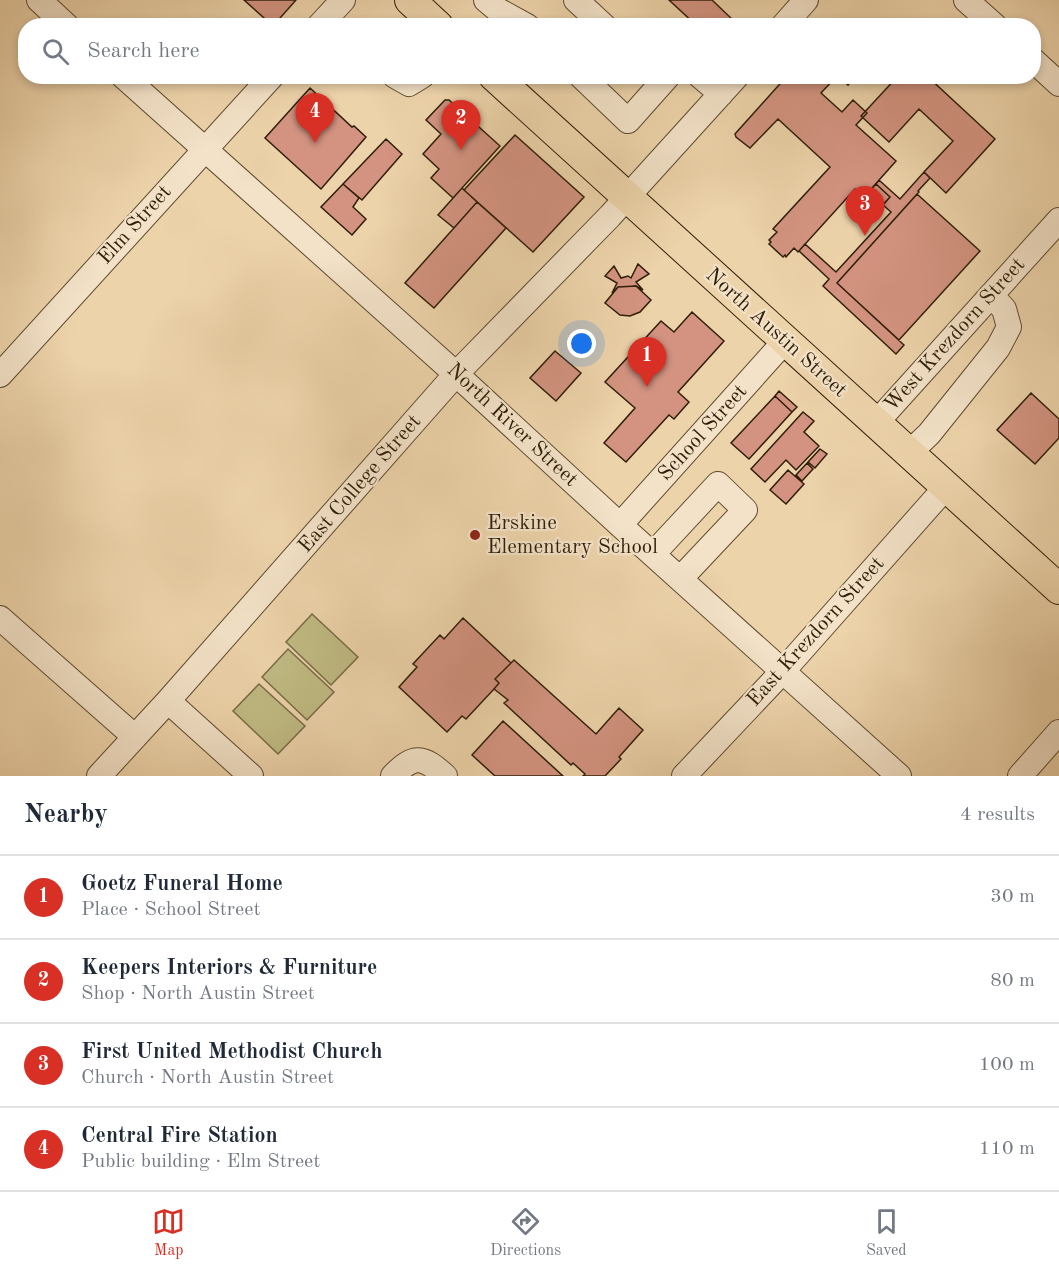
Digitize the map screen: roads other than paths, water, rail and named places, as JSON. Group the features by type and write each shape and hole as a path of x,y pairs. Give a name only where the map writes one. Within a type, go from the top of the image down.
{"main road":[{"name":"North Austin Street","path":"503,84 1059,589"}],"street":[{"path":"39,0 58,18"},
{"path":"486,0 512,18"},
{"path":"576,0 595,18"},
{"path":"966,0 985,18"},
{"path":"1041,67 1059,84"},
{"name":"North River Street","path":"132,84 456,374 899,776"},
{"name":"Elm Street","path":"0,375 265,84"},
{"path":"588,84 627,121 662,84"},
{"name":"East College Street","path":"99,776 456,374 626,197 729,85"},
{"name":"West Krezdorn Street","path":"876,423 1059,220"},
{"path":"909,453 929,434 991,356 1009,327 1004,309 991,295"},
{"name":"School Street","path":"620,525 785,341"},
{"path":"653,555 718,484 745,510 680,579"},
{"name":"East Krezdorn Street","path":"684,776 783,671 946,487"},
{"path":"0,618 135,736"},
{"path":"168,701 251,776"},
{"path":"1020,776 1059,732"},
{"path":"393,776 410,760 430,763 445,776"}],"place":[{"name":"Central Fire Station","path":"315,143"},
{"name":"Keepers Interiors & Furniture","path":"461,150"},
{"name":"First United Methodist Church","path":"865,236"},
{"name":"Goetz Funeral Home","path":"647,387"},
{"name":"Erskine Elementary School","path":"475,535"}]}
